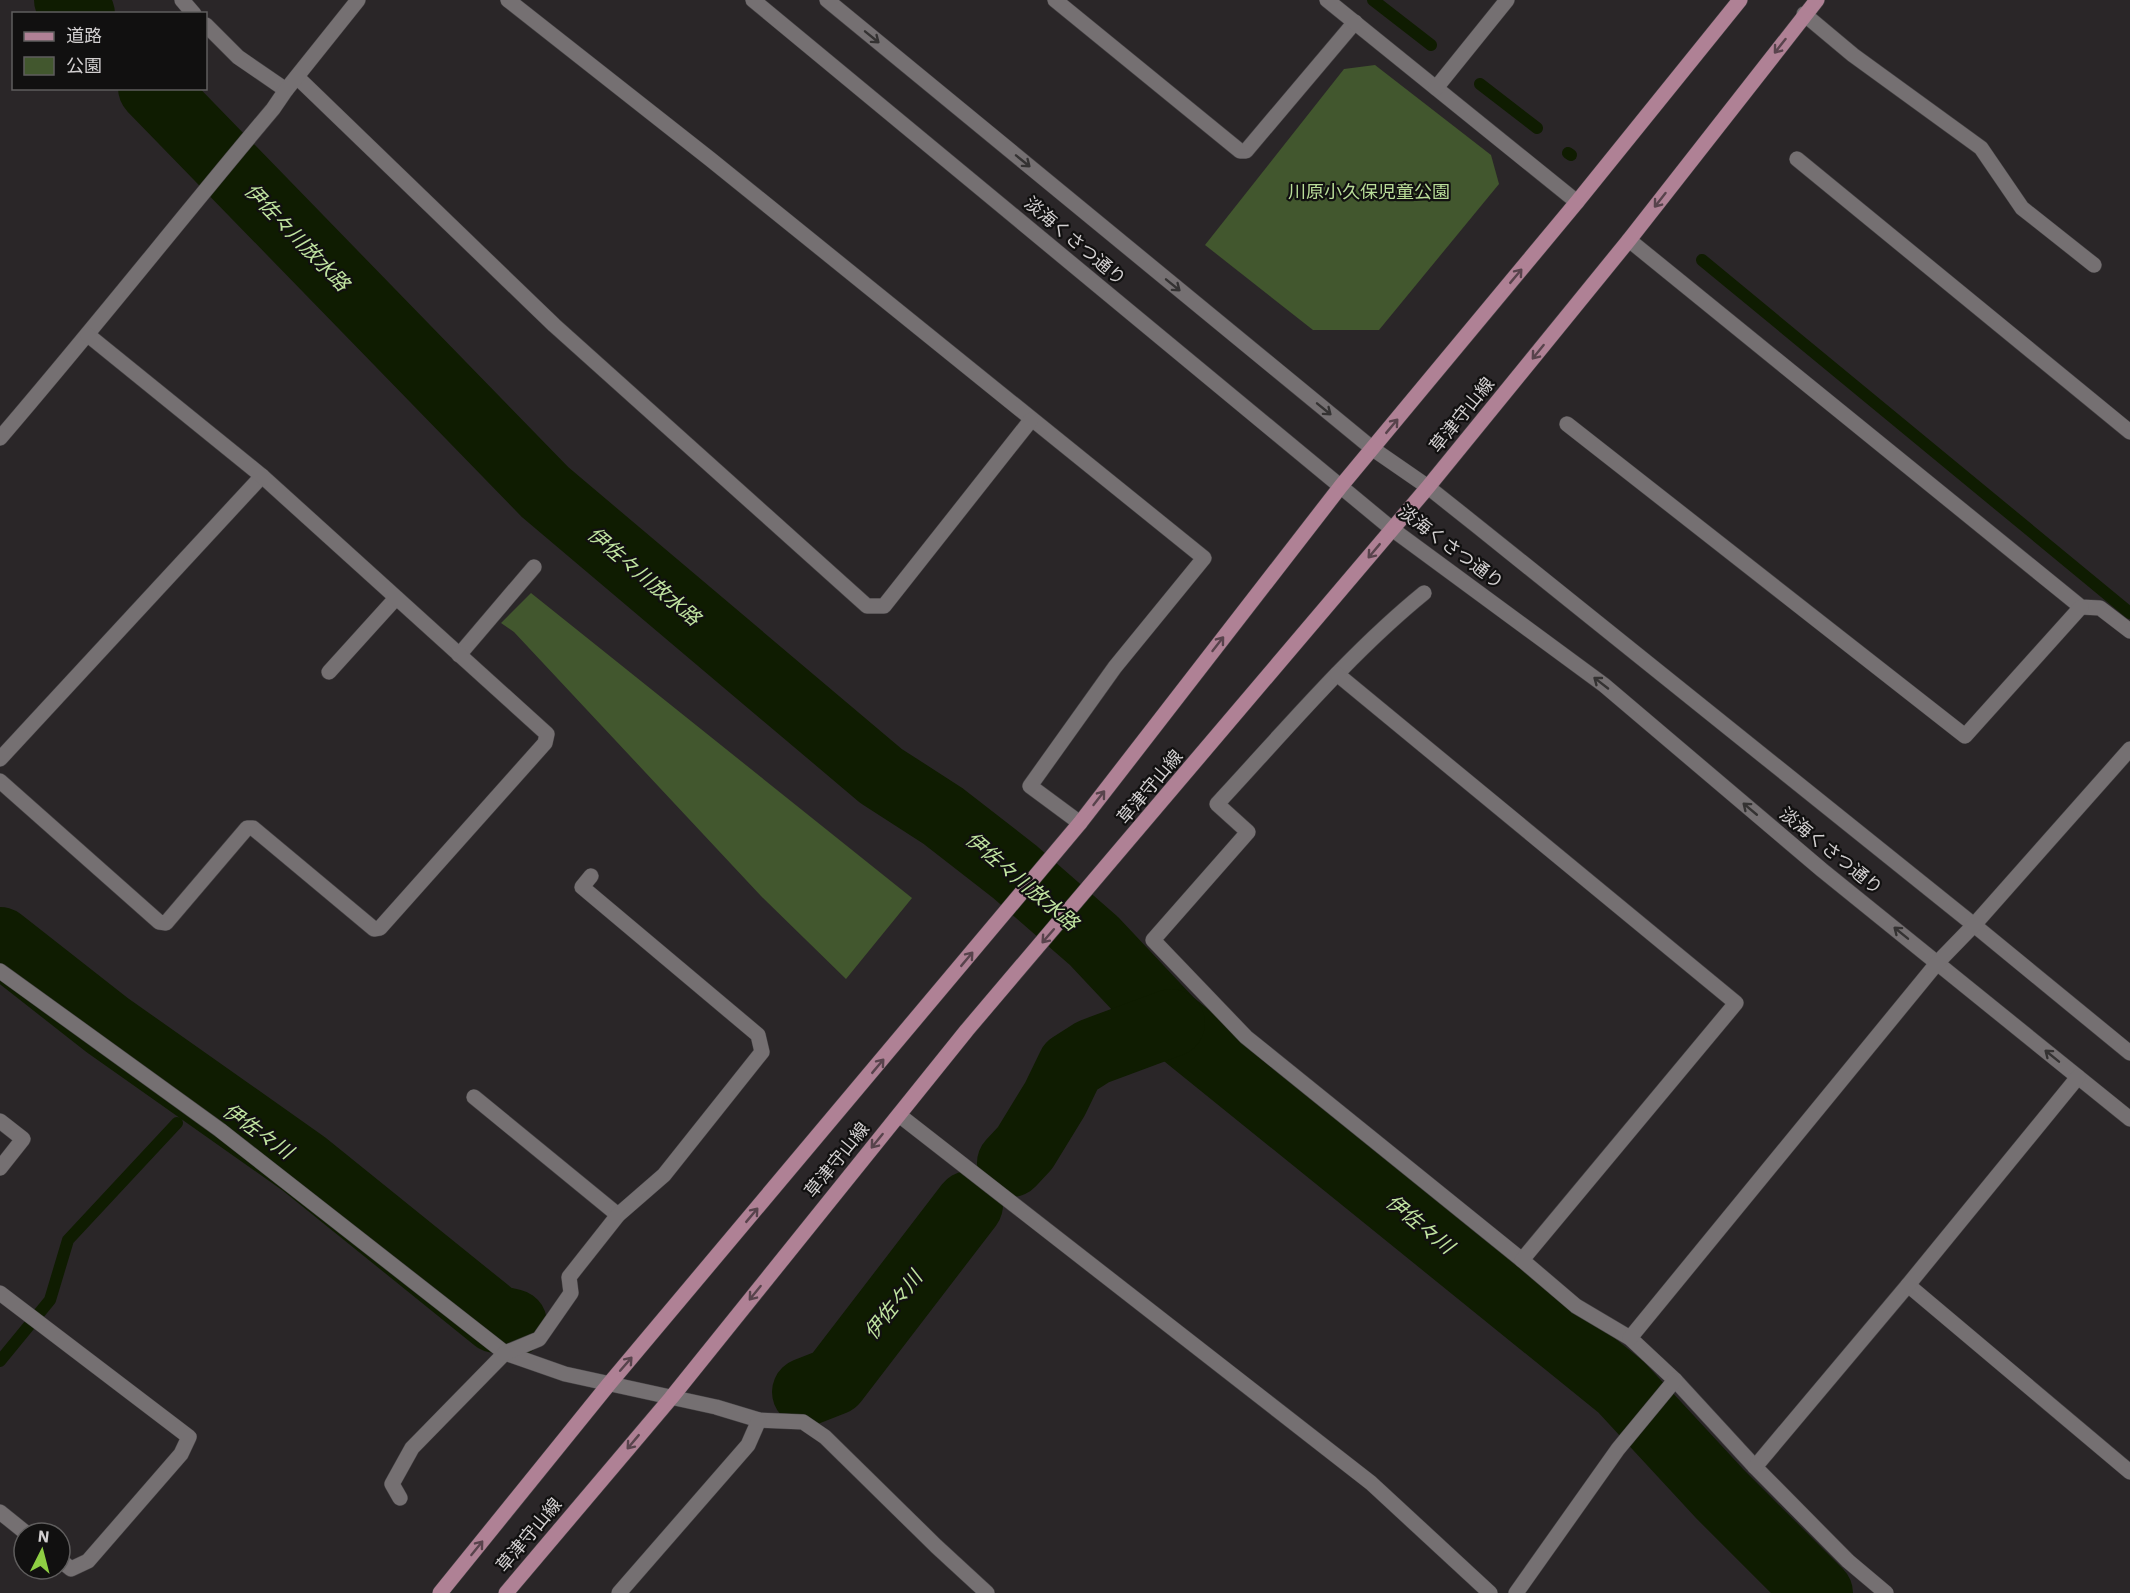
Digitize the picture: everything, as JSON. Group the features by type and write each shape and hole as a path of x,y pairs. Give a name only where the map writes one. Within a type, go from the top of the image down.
{"main road":[{"name":"草津守山線","path":"440,1593 609,1384 1080,823 1341,486 1577,202 1740,0"},
{"name":"草津守山線","path":"506,1593 671,1398 967,1030 1428,488 1629,240 1817,0"}],"street":[{"path":"182,0 192,12"},
{"path":"0,438 88,335 186,211 273,109 358,0"},
{"path":"508,0 710,159 1204,558 1115,668 1030,786 1080,823"},
{"name":"淡海くさつ通り","path":"753,0 1392,529 1604,685 1822,870 2130,1119"},
{"name":"淡海くさつ通り","path":"827,0 1373,449 1428,488 1974,925 2130,1053"},
{"path":"1055,0 1240,152 1246,151 1355,22"},
{"path":"1327,0 1577,202"},
{"path":"1436,88 1507,0"},
{"path":"1804,14 1853,55 1981,148 2022,208 2094,265"},
{"path":"207,26 238,57 286,90"},
{"path":"297,77 554,325 867,606 884,606 1031,420"},
{"path":"1797,159 2130,432"},
{"path":"1629,240 2081,607 2100,608 2130,631"},
{"path":"0,781 159,922 166,922 247,828 253,828 374,929 380,928 545,743 547,735 262,476 88,335"},
{"path":"1568,424 1965,736 2081,607"},
{"path":"0,759 262,476"},
{"path":"459,655 534,567"},
{"path":"1424,593 1389,621 1337,674 1217,804 1248,832 1153,940 1246,1037 1576,1306 1630,1338 1676,1380 1755,1467 1848,1561 1886,1593"},
{"path":"329,672 396,598"},
{"path":"1337,674 1736,1003 1522,1260"},
{"path":"1630,1338 1938,962 2126,760"},
{"path":"400,1498 392,1484 412,1448 505,1353 539,1339 571,1293 569,1277 618,1215 663,1175 762,1052 758,1035 582,887 591,876"},
{"path":"0,971 220,1130 505,1353 565,1374 716,1407 759,1420 803,1422 825,1437 987,1593"},
{"path":"1755,1467 2078,1077"},
{"path":"474,1097 618,1215"},
{"path":"899,1115 1371,1483 1490,1593"},
{"path":"0,1121 23,1139 0,1167"},
{"path":"1908,1285 2130,1473"},
{"path":"0,1293 189,1437 181,1454 88,1561 72,1569"},
{"path":"1516,1593 1618,1449 1676,1380"},
{"path":"619,1593 748,1445 759,1420"},
{"path":"0,1512 12,1522"}],"green space":[{"name":"川原小久保児童公園","path":"1375,65 1491,155 1499,184 1379,330 1313,330 1205,245 1344,69"},
{"path":"531,593 912,898 846,979 761,896 514,632 501,623"}],"waterway":[{"name":"伊佐々川放水路","path":"68,0 79,12"},
{"path":"1373,0 1431,45"},
{"path":"1480,84 1537,128"},
{"name":"伊佐々川放水路","path":"154,90 545,492 881,776 943,816 1015,872 1094,941 1171,1023 1621,1387 1720,1494 1819,1593"},
{"path":"1702,260 2130,613"},
{"name":"伊佐々川","path":"0,941 107,1025 304,1164 496,1319 513,1323"},
{"name":"伊佐々川","path":"1011,1163 1025,1148 1055,1099 1071,1066 1093,1052 1171,1023"},
{"path":"0,1361 50,1300 68,1240 177,1123"},
{"name":"伊佐々川","path":"806,1392 834,1381 969,1205"}]}
